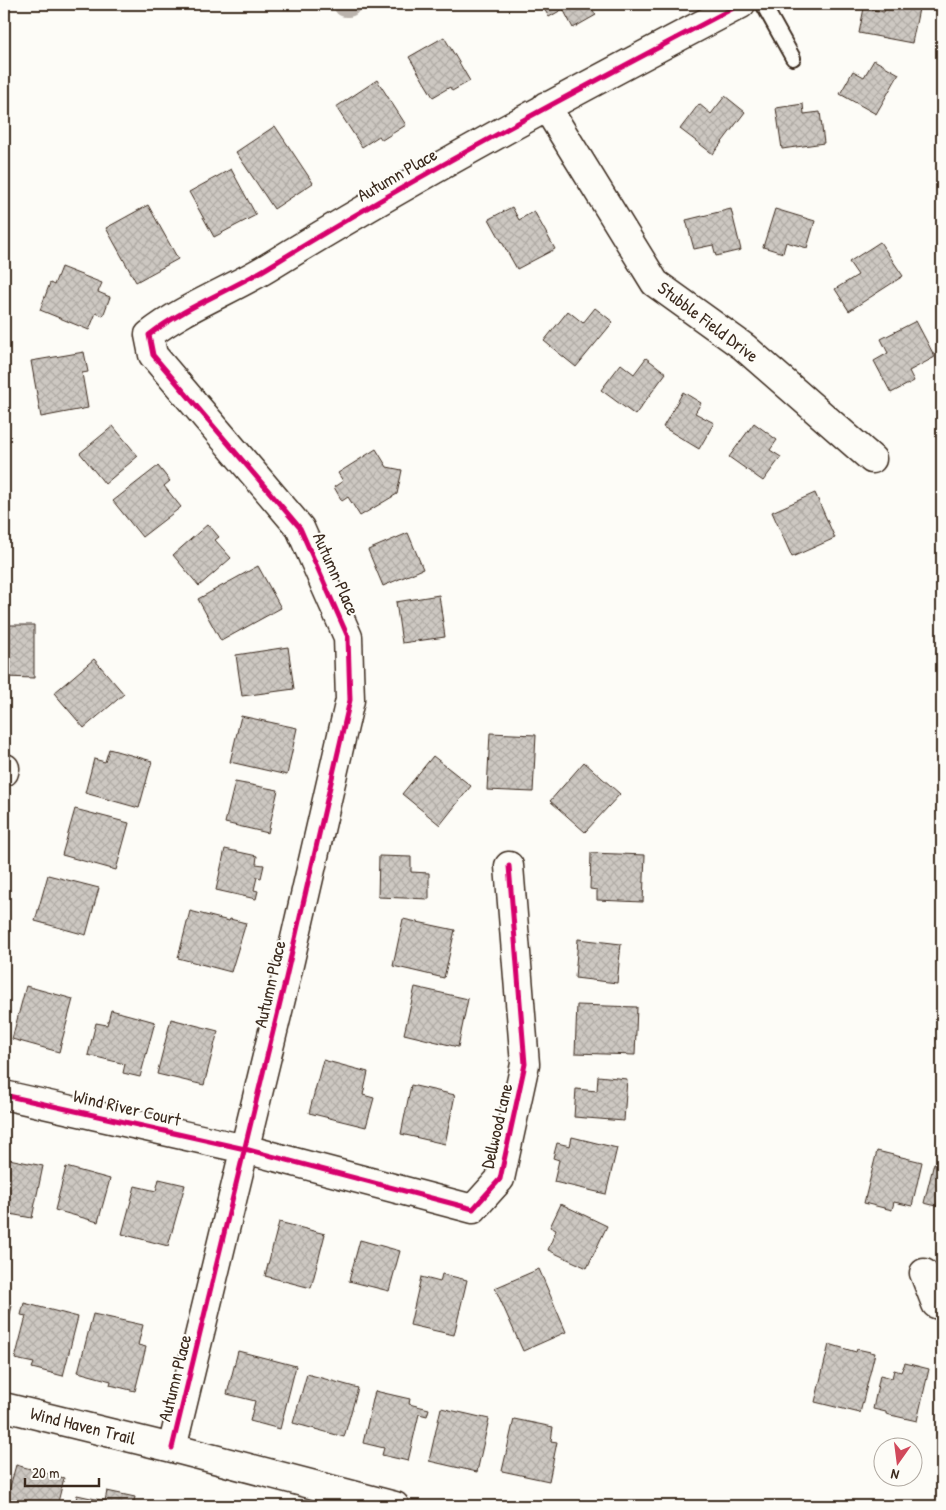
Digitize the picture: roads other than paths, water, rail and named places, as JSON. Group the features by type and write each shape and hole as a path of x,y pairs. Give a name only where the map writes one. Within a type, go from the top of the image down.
{"street":[{"name":"Autumn Place","path":"172,1448 245,1149 350,700 348,637 300,528 153,355 149,335 163,324 241,284 338,224 546,106 741,4"},
{"name":"Stubble Field Drive","path":"546,106 655,283 744,347 872,459"},
{"name":"Dellwood Lane","path":"245,1149 473,1209 500,1178 525,1064 509,866"},
{"name":"Wind River Court","path":"4,1095 245,1149"},
{"path":"924,1273 936,1304 942,1306"},
{"name":"Wind Haven Trail","path":"4,1407 395,1506"}],"lane":[{"path":"763,4 793,58"}]}
